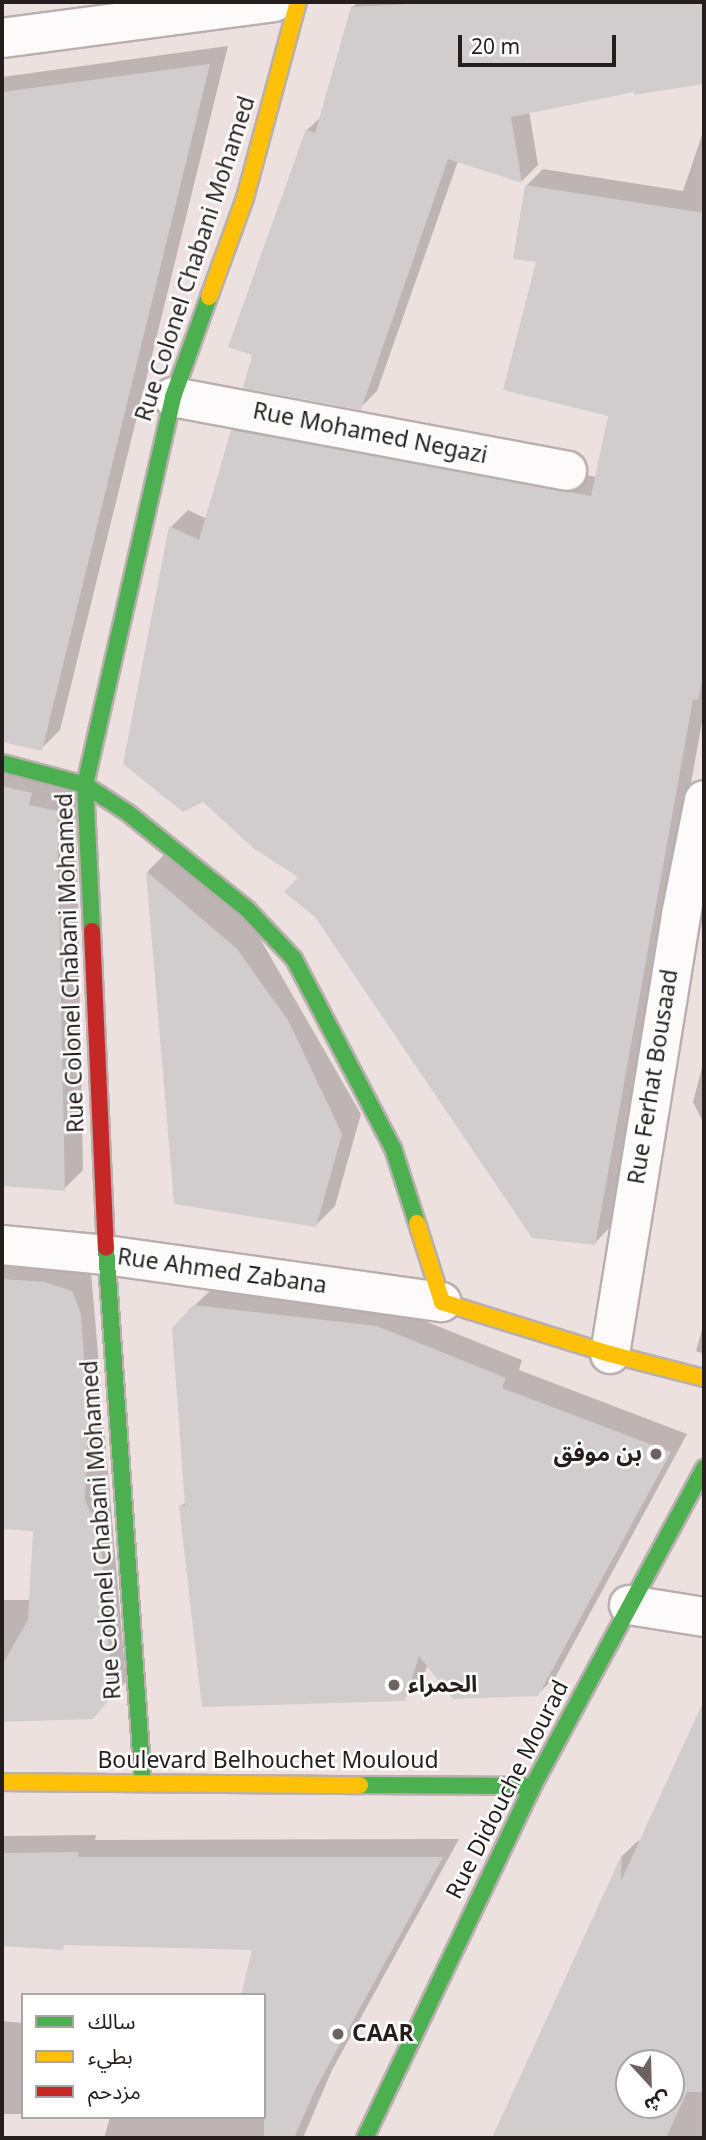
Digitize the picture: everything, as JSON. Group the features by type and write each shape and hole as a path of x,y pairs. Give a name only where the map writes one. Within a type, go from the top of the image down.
{"street":[{"path":"2,38 274,2"},
{"name":"Rue Colonel Chabani Mohamed","path":"143,1782 106,1255 85,785 173,397 244,198 298,2"},
{"name":"Rue Mohamed Negazi","path":"173,397 568,471"},
{"path":"2,763 85,785 128,813 248,910 294,959 393,1148 442,1302 610,1354 704,1378"},
{"name":"Rue Ferhat Bousaad","path":"610,1354 681,915 704,800"},
{"name":"Rue Ahmed Zabana","path":"2,1245 106,1255 442,1302"},
{"name":"Rue Didouche Mourad","path":"365,2138 533,1786 704,1468"},
{"path":"629,1605 704,1617"},
{"name":"Boulevard Belhouchet Mouloud","path":"2,1782 533,1786"}],"building":[{"path":"450,2 704,2 704,84 634,95 634,92 511,117 522,183 448,159 361,410 243,388 252,355 228,347 306,129 315,133 351,7"},
{"path":"210,64 42,751 2,742 2,92"},
{"path":"525,185 704,213 704,670 698,700 693,699 595,1245 532,1238 315,917 284,892 298,877 253,848 203,802 183,812 123,764 169,526 199,540 231,430 591,496 608,416 503,390 536,262 513,259"},
{"path":"2,786 32,793 29,805 57,811 65,1191 2,1186"},
{"path":"146,871 237,949 288,1020 342,1134 316,1227 174,1204"},
{"path":"2,1279 45,1282 72,1291 81,1314 88,1418 85,1501 100,1530 110,1663 107,1702 93,1719 2,1722 2,1665 28,1620 33,1531 2,1529"},
{"path":"193,1305 377,1326 506,1378 502,1388 671,1452 538,1696 453,1699 419,1656 405,1701 202,1707 179,1505 185,1506 172,1328"},
{"path":"704,1700 704,2092 687,2092 685,2096 685,2049 615,2049 615,2119 675,2119 666,2138 492,2138 622,1854 621,1881"},
{"path":"78,1852 78,1857 443,1857 315,2090 294,2138 264,2138 266,1993 241,1993 252,1950 64,1945 63,1950 2,1946 2,1853"}],"traffic: fast":[{"path":"92,931 85,785 173,397 209,297"},
{"path":"2,763 85,785 128,813 248,910 294,959 393,1148 417,1223"},
{"path":"106,1248 143,1782"},
{"path":"365,2138 533,1786 704,1468"},
{"path":"360,1785 533,1786"}],"traffic: slow":[{"path":"209,297 245,198 298,2"},
{"path":"417,1223 442,1302 610,1354 704,1378"},
{"path":"2,1782 360,1785"}],"traffic: jam":[{"path":"92,931 106,1248"}],"place":[{"name":"بن موفق","path":"656,1454"},
{"name":"الحمراء","path":"394,1685"},
{"name":"CAAR","path":"338,2034"}]}
